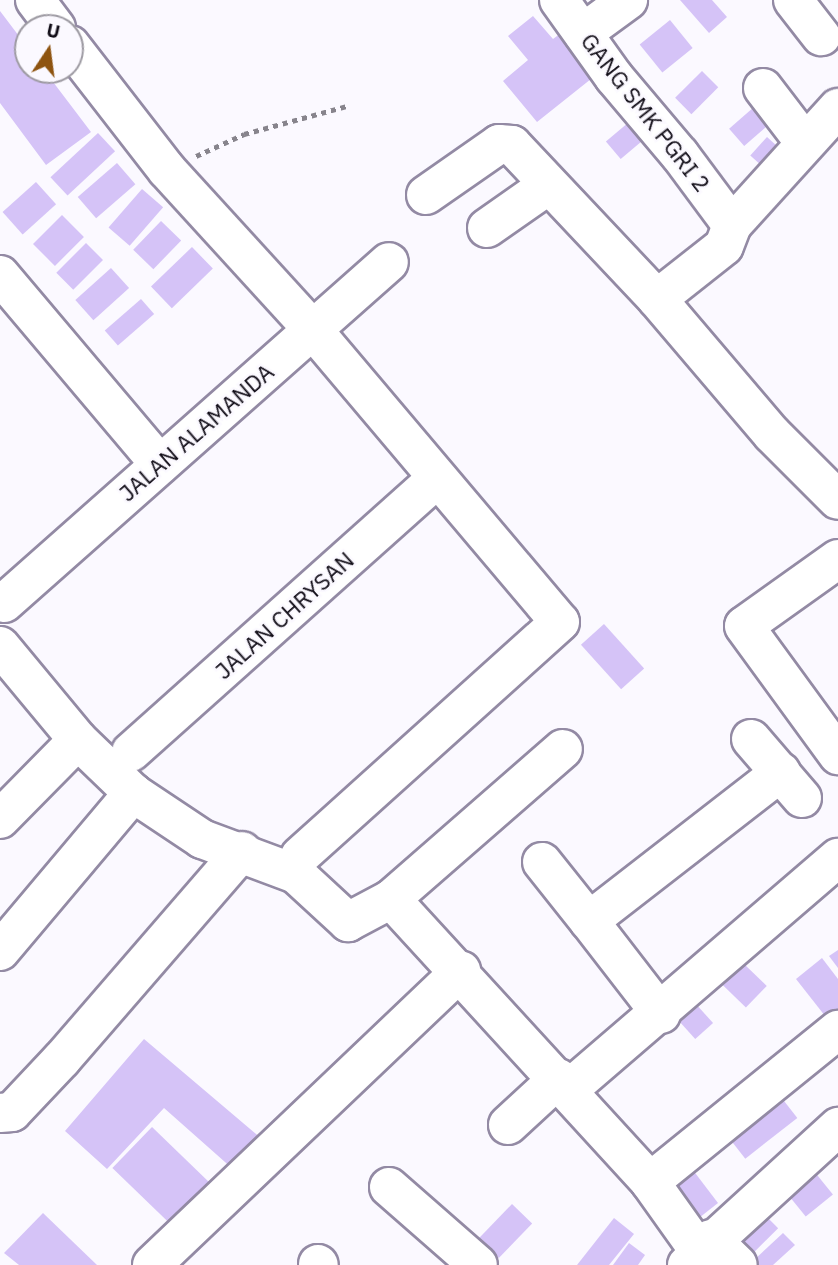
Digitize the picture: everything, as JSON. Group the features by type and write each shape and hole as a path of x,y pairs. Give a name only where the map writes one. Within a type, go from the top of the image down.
{"street":[{"path":"35,0 46,14"},
{"name":"GANG SMK PGRI 2","path":"559,0 614,77 680,155 732,225"},
{"path":"583,33 628,0"},
{"path":"793,0 821,36"},
{"path":"84,63 167,170 313,330 560,622 300,856"},
{"path":"763,88 805,143"},
{"path":"657,299 724,246 732,225 838,108"},
{"path":"426,195 505,142 657,299 772,434 838,499"},
{"path":"487,228 547,186"},
{"name":"JALAN ALAMANDA","path":"4,603 388,262"},
{"path":"0,275 160,464"},
{"name":"JALAN CHRYSAN","path":"131,752 436,478"},
{"path":"838,559 744,626 838,755"},
{"path":"0,646 78,740 134,793 202,839 242,851 296,874 348,922 391,899 563,749"},
{"path":"589,921 792,785 751,739"},
{"path":"0,820 78,740"},
{"path":"0,951 134,793"},
{"path":"0,1114 12,1112 62,1059 242,851"},
{"path":"508,1125 661,1014 838,858"},
{"path":"542,862 661,1014"},
{"path":"391,899 461,971 650,1182 699,1252 738,1265"},
{"path":"152,1265 461,971"},
{"path":"650,1182 838,1030"},
{"path":"699,1252 838,1127"},
{"path":"389,1187 478,1265"}],"path":[{"path":"167,170 244,134 347,106"}],"building":[{"path":"680,0 712,0 727,17 709,33"},
{"path":"0,11 14,30 14,84 55,84 91,132 46,165 0,103"},
{"path":"533,16 553,39 561,33 596,75 537,122 503,81 528,60 508,36"},
{"path":"670,20 693,48 662,73 640,45"},
{"path":"702,71 718,87 691,114 675,98"},
{"path":"754,107 769,124 744,146 729,129"},
{"path":"635,117 650,135 621,159 606,141"},
{"path":"98,133 115,151 68,196 50,177"},
{"path":"767,137 778,147 761,166 750,156"},
{"path":"117,163 135,184 96,218 78,197"},
{"path":"36,182 56,204 23,234 3,212"},
{"path":"142,189 163,207 130,246 109,227"},
{"path":"62,215 84,237 55,266 33,244"},
{"path":"161,221 181,240 153,269 133,250"},
{"path":"86,243 103,260 73,290 56,273"},
{"path":"192,247 213,269 172,308 151,287"},
{"path":"111,268 129,288 93,320 75,300"},
{"path":"141,299 154,314 118,346 105,330"},
{"path":"604,624 644,669 621,689 581,645"},
{"path":"838,950 838,968 829,956"},
{"path":"822,958 838,979 838,1014 829,1021 796,979"},
{"path":"743,963 767,986 746,1008 722,985"},
{"path":"695,1003 713,1023 695,1039 677,1019"},
{"path":"144,1039 263,1140 234,1170 164,1108 107,1169 65,1131"},
{"path":"777,1092 797,1118 745,1159 725,1133"},
{"path":"152,1127 217,1190 178,1231 112,1168"},
{"path":"686,1161 718,1203 690,1225 664,1178"},
{"path":"809,1165 833,1195 806,1217 782,1187"},
{"path":"512,1204 532,1223 499,1258 479,1239"},
{"path":"43,1213 97,1265 19,1265 4,1253"},
{"path":"764,1214 778,1228 746,1260 732,1246"},
{"path":"614,1218 634,1234 609,1265 577,1265"},
{"path":"783,1233 795,1245 773,1265 759,1265 754,1260"},
{"path":"629,1243 645,1255 638,1265 613,1265"}]}
